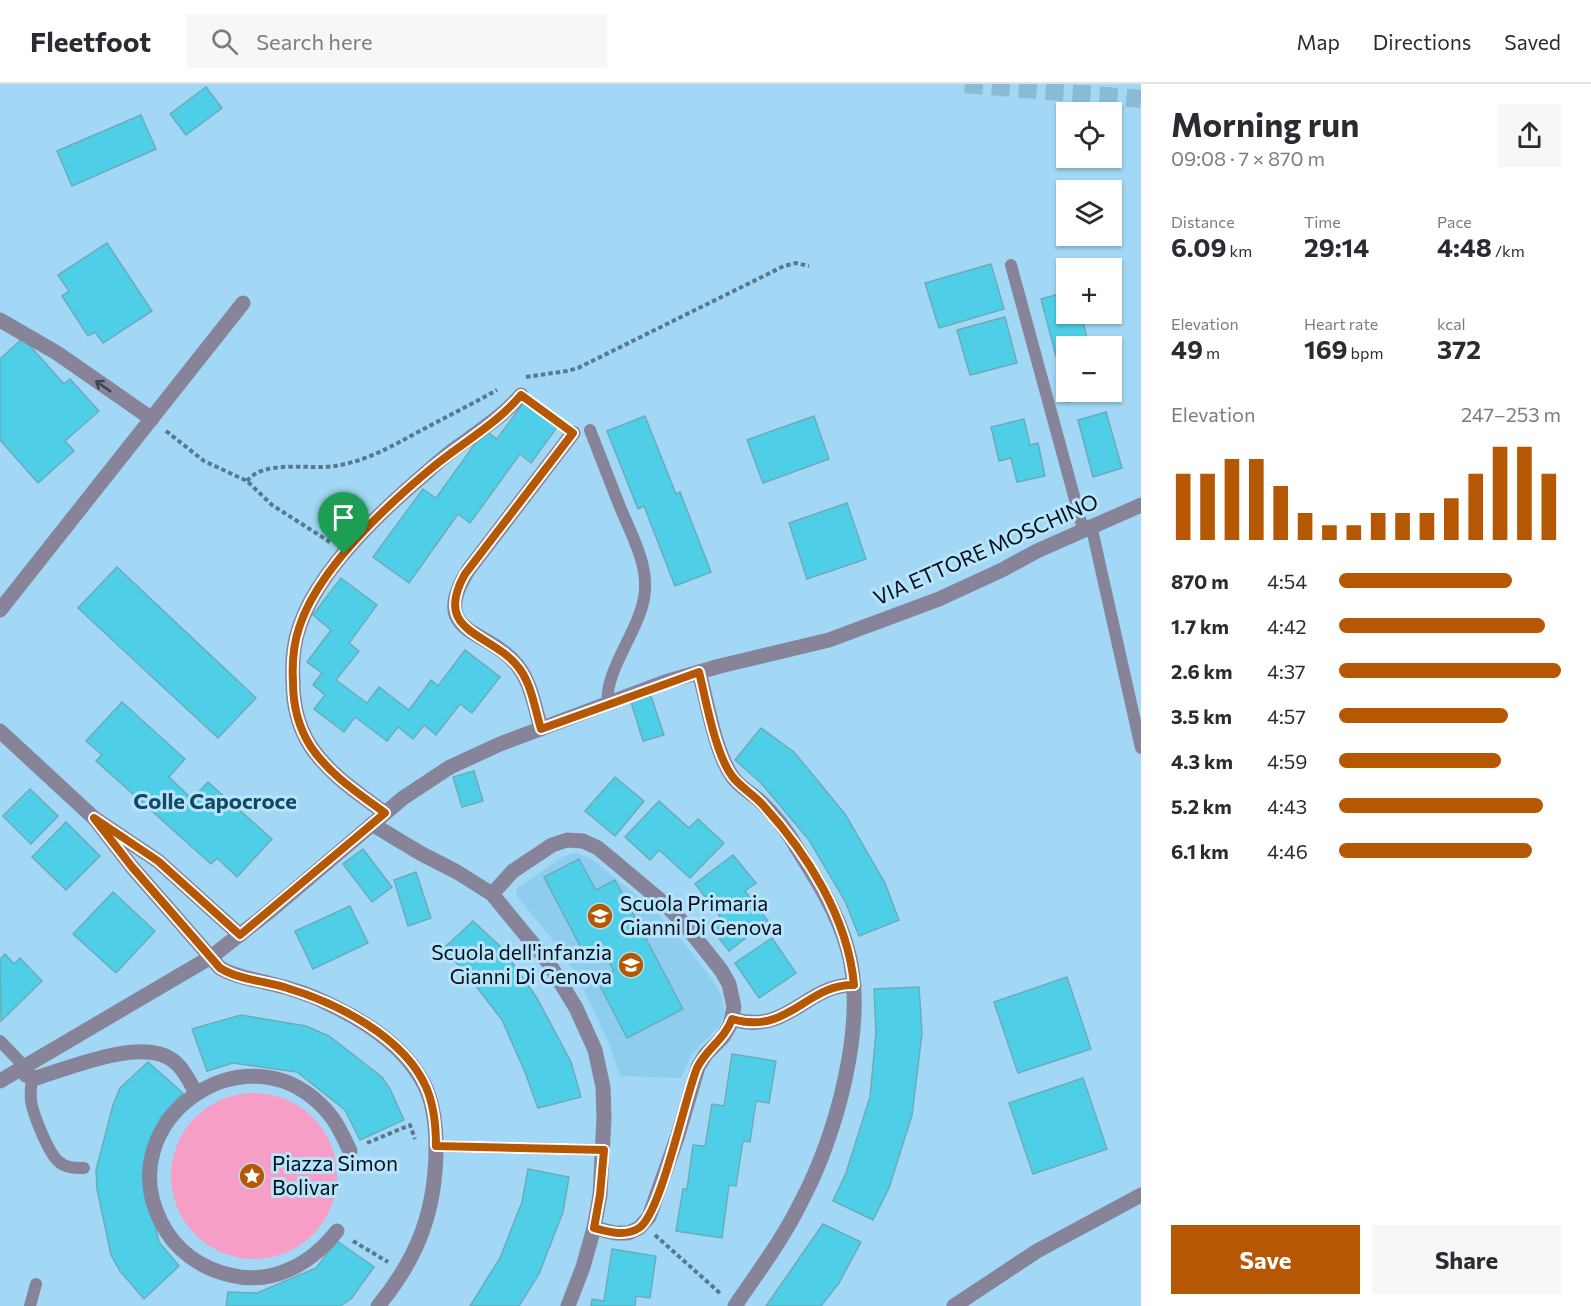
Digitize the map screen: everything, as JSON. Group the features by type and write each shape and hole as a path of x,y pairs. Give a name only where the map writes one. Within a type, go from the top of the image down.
{"street":[{"path":"0,610 243,303"},
{"path":"0,320 57,353 152,419"},
{"path":"385,813 341,780 321,760 302,731 295,706 292,673 299,627 314,595 365,530 403,492 454,449 502,416 521,395"},
{"path":"541,729 530,690 521,671 505,653 463,627 456,613 456,600 460,585 469,569 573,433"},
{"name":"VIA ETTORE MOSCHINO","path":"0,1081 26,1071 211,957 418,786 450,767 500,744 665,682 850,633 939,599 1087,527 1141,505"},
{"path":"699,672 717,742 727,767 735,780 761,802 779,823 795,844 821,887 847,946 854,985 848,1064 839,1102 820,1160 801,1203 735,1306"},
{"path":"0,730 94,818 132,867 225,971 289,988 330,1004 364,1023 396,1047 420,1076 434,1120 436,1146 434,1191 424,1229 403,1272 378,1306"},
{"path":"94,818 158,861 240,935"},
{"path":"372,824 492,894 548,962 576,1008 595,1050 603,1088 604,1150 600,1195 583,1267 568,1306"},
{"path":"492,894 513,872 552,844 567,840 591,844 666,905 721,970 729,984 734,1007 732,1019 723,1037 706,1054 698,1067 651,1212 643,1225 633,1231 621,1233 594,1228"},
{"path":"732,1019 744,1023 763,1023 785,1015 835,986 854,985"},
{"path":"26,1071 116,1054 153,1052 167,1057 178,1065 196,1093"},
{"path":"337,1231 317,1254 303,1264 279,1274 253,1278 236,1277 203,1266 176,1245 166,1231 152,1200 150,1168 158,1137 176,1110 196,1093 215,1083 247,1076 279,1080 293,1085 321,1104 331,1116 350,1151"},
{"path":"954,1306 1037,1251 1141,1196"}],"lane":[{"path":"1011,265 1087,527 1141,748"},
{"path":"590,430 639,553 645,578 644,600 639,615 608,685 608,705"},
{"path":"0,1041 26,1071 33,1110 52,1154 64,1165 84,1168"},
{"path":"436,1146 604,1150"},
{"path":"30,1306 36,1284"}],"path":[{"path":"521,395 573,433"},
{"path":"152,419 196,456 247,481 272,505 324,538 344,554"},
{"path":"350,1151 410,1125"},
{"path":"643,1225 735,1306"},
{"path":"337,1231 403,1272"}],"shaded area":[{"path":"575,853 590,858 652,908 688,948 714,982 722,997 724,1013 721,1024 691,1055 681,1078 620,1076 609,1043 575,972 516,895 517,888 564,856"},
{"name":"Piazza Simon Bolivar","path":"254,1093 286,1099 313,1117 331,1144 337,1176 331,1208 313,1235 286,1253 254,1259 222,1253 195,1235 177,1208 171,1176 177,1144 195,1117 222,1099"}],"building":[{"path":"206,87 222,108 186,135 170,114"},
{"path":"141,115 156,149 72,186 57,151"},
{"path":"107,243 152,311 103,343 95,332 88,336 62,296 69,291 58,275"},
{"path":"991,264 1004,309 939,328 925,283"},
{"path":"1056,295 1056,324 1084,324 1086,336 1056,336 1056,356 1041,299"},
{"path":"1005,317 1017,363 970,375 957,330"},
{"path":"23,338 64,384 70,379 99,411 65,441 74,451 38,483 0,440 0,359"},
{"path":"524,402 558,426 531,463 520,454 470,523 458,514 409,583 373,557 423,489 436,498 485,430 497,439"},
{"path":"1106,412 1122,468 1093,477 1078,420"},
{"path":"645,416 676,494 680,492 711,572 675,586 644,506 638,509 607,431"},
{"path":"814,416 829,459 763,483 747,440"},
{"path":"1024,419 1030,445 1038,443 1045,476 1017,482 1011,458 999,461 991,427"},
{"path":"847,503 866,559 807,579 789,523"},
{"path":"117,567 256,698 218,738 78,608"},
{"path":"341,578 377,605 349,643 359,651 336,680 367,703 379,687 409,710 431,680 438,686 465,650 500,677 472,713 460,704 436,735 424,725 413,739 398,727 387,741 355,717 344,732 314,709 325,695 313,685 322,673 307,662 331,630 313,615"},
{"path":"651,696 664,735 643,741 631,702"},
{"path":"122,702 185,759 169,777 192,799 208,782 272,839 237,877 217,858 211,864 96,761 102,755 86,741"},
{"path":"761,728 794,752 845,814 885,883 899,920 859,936 845,901 809,840 761,783 735,760"},
{"path":"474,771 483,801 462,807 453,777"},
{"path":"615,777 644,801 615,836 585,811"},
{"path":"30,789 58,816 31,844 3,816"},
{"path":"659,801 689,828 698,819 724,843 690,878 659,850 650,860 625,837"},
{"path":"66,822 100,856 66,890 32,857"},
{"path":"363,849 392,887 372,902 343,864"},
{"path":"733,855 756,883 745,891 768,921 729,951 709,925 720,916 695,884"},
{"path":"579,859 596,890 615,880 683,1009 627,1038 597,980 614,971 604,953 588,961 544,877"},
{"path":"416,872 431,918 408,926 394,880"},
{"path":"113,892 155,931 116,973 73,934"},
{"path":"350,906 368,943 313,969 295,931"},
{"path":"473,921 502,948 537,998 571,1062 581,1097 538,1108 502,1020 463,969 442,950"},
{"path":"772,938 796,973 759,998 735,963"},
{"path":"5,954 14,964 20,958 42,981 1,1021 0,959"},
{"path":"1067,977 1091,1049 1018,1073 994,1002"},
{"path":"919,987 922,1033 912,1115 889,1188 873,1220 833,1201 846,1173 870,1097 876,1033 874,989"},
{"path":"241,1015 306,1026 329,1036 382,1077 404,1120 360,1140 345,1110 297,1072 233,1063 207,1071 192,1029"},
{"path":"732,1054 776,1061 769,1103 756,1101 750,1142 743,1141 736,1186 729,1185 722,1238 676,1231 683,1189 687,1189 693,1145 705,1146 712,1104 724,1106"},
{"path":"148,1062 183,1093 160,1118 145,1180 159,1242 179,1266 144,1299 120,1271 111,1255 97,1189 96,1170 113,1105 120,1088"},
{"path":"1083,1078 1107,1149 1033,1174 1009,1103"},
{"path":"528,1169 569,1177 563,1212 539,1274 519,1306 470,1306 500,1258 522,1202"},
{"path":"823,1224 861,1242 839,1283 821,1306 766,1306"},
{"path":"337,1241 374,1267 351,1299 340,1306 226,1306 228,1292 257,1293 316,1268"},
{"path":"612,1249 656,1256 650,1298 636,1296 635,1306 591,1306 592,1299 604,1301"}],"tunnel":[{"path":"965,84 1141,99"}],"place":[{"name":"Scuola Primaria Gianni Di Genova","path":"600,916"},
{"name":"Scuola dell'infanzia Gianni Di Genova","path":"631,965"},
{"name":"Piazza Simon Bolivar","path":"252,1176"}],"district":[{"name":"Colle Capocroce","path":"215,801"}],"route":[{"path":"521,395 573,433 465,574 457,591 455,608 463,627 505,653 518,666 527,682 541,729 665,682 699,672 717,742 732,776 761,802 795,844 831,906 847,946 854,985 835,986 785,1015 763,1023 744,1023 732,1019 723,1037 701,1060 692,1082 678,1136 651,1212 646,1222 639,1228 627,1233 615,1233 594,1228 604,1150 436,1146 431,1102 426,1089 420,1076 396,1047 364,1023 330,1004 289,988 235,975 220,968 132,867 94,818 171,871 240,935 385,813 341,780 321,760 302,731 295,706 292,673 299,627 314,595 344,554 403,492 454,449 502,416 521,395"}]}
